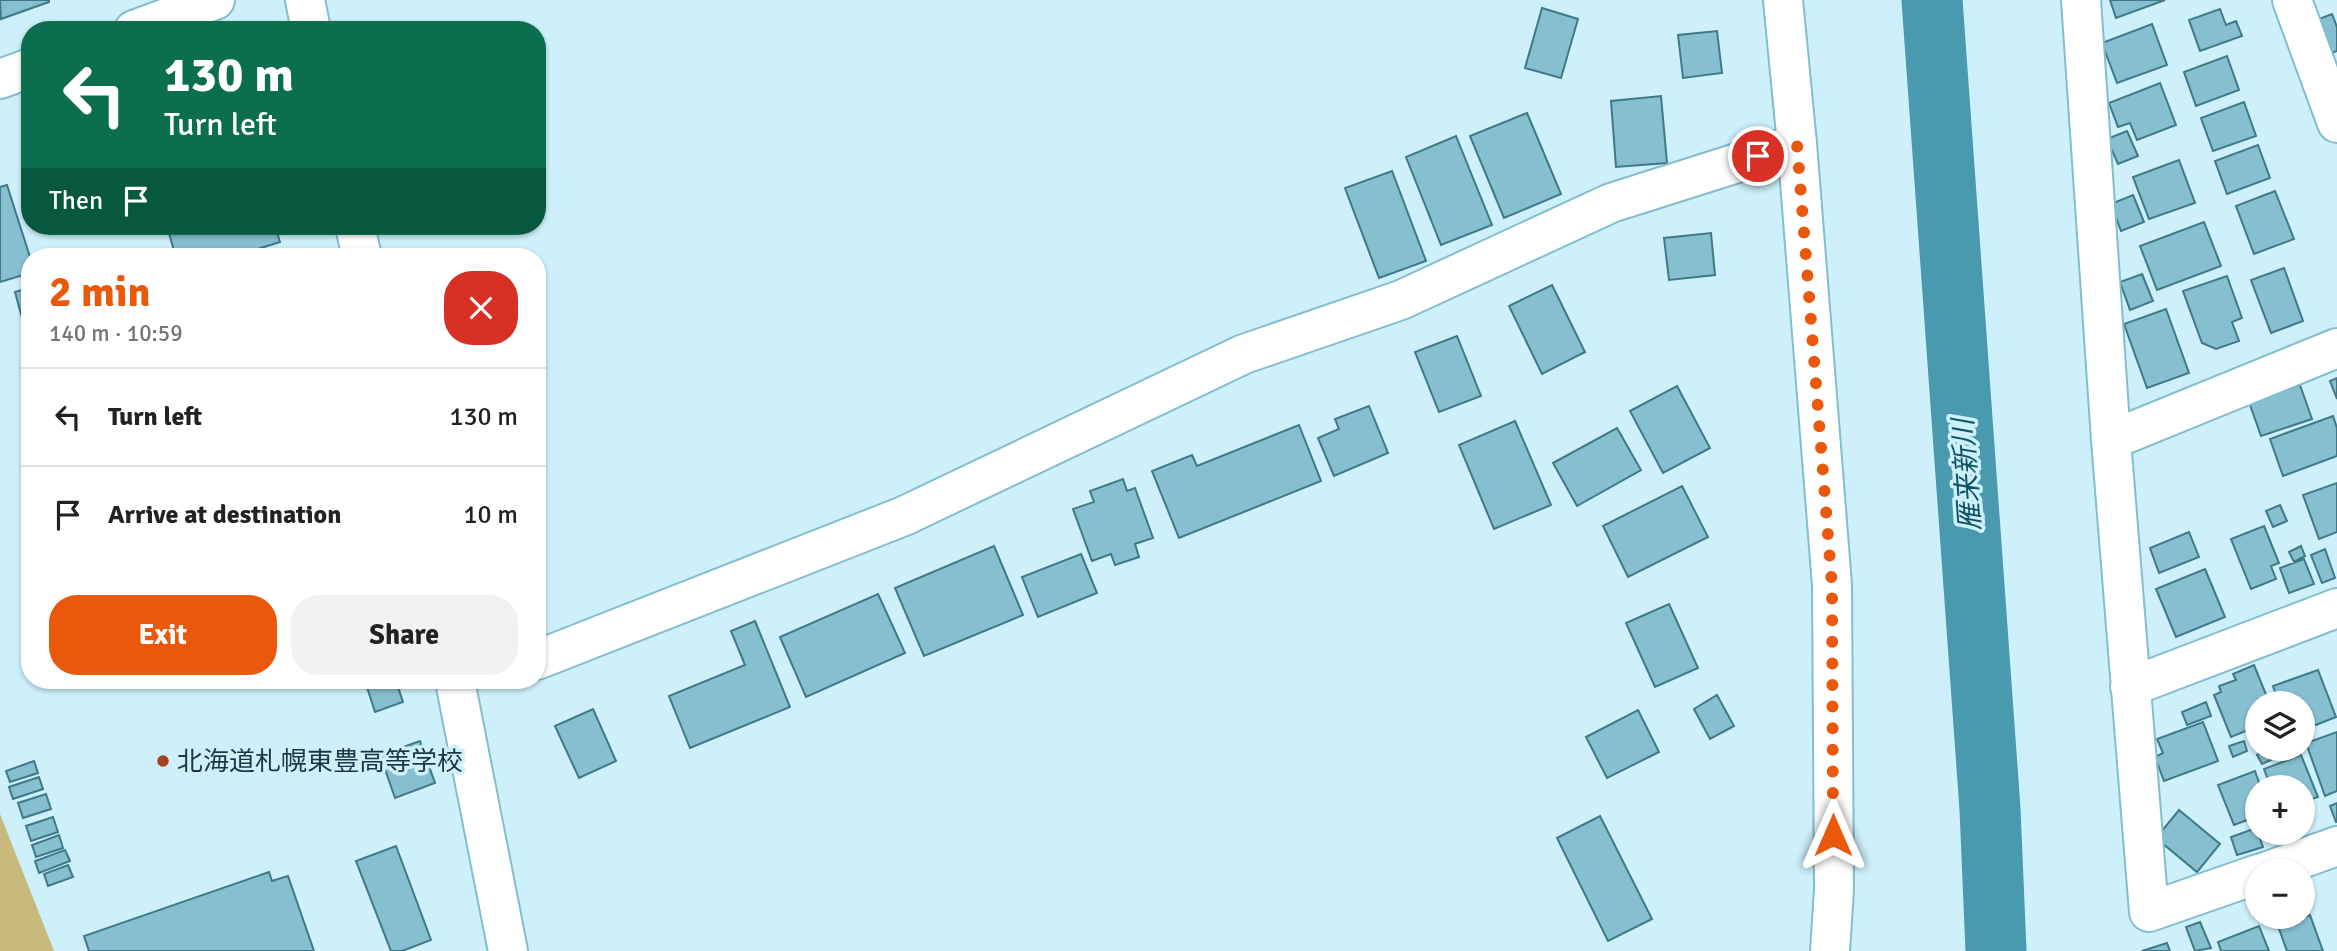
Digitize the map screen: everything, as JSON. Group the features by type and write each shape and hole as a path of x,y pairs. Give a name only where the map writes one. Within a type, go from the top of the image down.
{"street":[{"path":"158,21 215,0"},
{"path":"305,0 309,21"},
{"path":"1783,0 1832,586 1834,890 1830,951"},
{"path":"2081,0 2111,440 2150,912 2245,879"},
{"path":"2292,0 2337,123"},
{"path":"0,79 21,71"},
{"path":"546,656 904,516 1244,354 1401,300 1611,202 1797,144"},
{"path":"2111,440 2337,348"},
{"path":"2130,687 2337,608"},
{"path":"467,689 508,951"},
{"path":"2302,859 2337,846"}],"shaded area":[{"path":"0,814 54,951 0,951"}],"building":[{"path":"0,0 49,0 49,2 1,19"},
{"path":"2110,0 2165,0 2116,18"},
{"path":"1542,8 1578,19 1561,78 1525,68"},
{"path":"2220,9 2226,25 2236,21 2242,36 2200,51 2189,20"},
{"path":"2332,14 2337,27 2337,51 2326,55 2314,21"},
{"path":"2152,24 2167,65 2117,83 2102,43"},
{"path":"1717,31 1722,73 1683,78 1678,35"},
{"path":"2227,56 2239,90 2196,106 2184,72"},
{"path":"2160,83 2176,125 2137,140 2130,123 2118,127 2109,103"},
{"path":"1661,96 1667,163 1616,167 1611,101"},
{"path":"2244,102 2256,136 2213,151 2201,118"},
{"path":"1527,113 1561,194 1504,218 1470,136"},
{"path":"2127,131 2138,156 2118,164 2107,139"},
{"path":"1456,136 1492,225 1441,245 1406,157"},
{"path":"2258,145 2270,178 2227,194 2215,161"},
{"path":"2179,160 2195,203 2149,219 2133,177"},
{"path":"1392,171 1426,261 1379,278 1345,188"},
{"path":"7,185 27,248 21,248 21,276 0,282 0,187"},
{"path":"2275,191 2294,239 2254,254 2236,206"},
{"path":"2133,195 2144,222 2121,231 2111,204"},
{"path":"2204,222 2221,266 2157,290 2140,246"},
{"path":"1711,233 1715,275 1669,280 1664,238"},
{"path":"169,235 278,235 280,242 261,248 173,248"},
{"path":"2284,268 2303,321 2271,333 2251,280"},
{"path":"2142,274 2153,301 2130,310 2120,282"},
{"path":"2227,276 2242,318 2232,322 2239,341 2216,349 2202,343 2183,291"},
{"path":"1552,285 1585,352 1542,374 1509,306"},
{"path":"21,290 21,314 15,292"},
{"path":"2166,309 2189,373 2147,388 2124,324"},
{"path":"1457,336 1481,396 1439,412 1415,352"},
{"path":"2337,378 2337,399 2330,381"},
{"path":"2300,385 2312,419 2261,436 2249,402"},
{"path":"1677,386 1710,448 1663,473 1630,411"},
{"path":"1369,406 1388,453 1334,476 1318,438 1339,429 1335,419"},
{"path":"2333,416 2337,428 2337,456 2283,476 2270,439"},
{"path":"1515,421 1551,505 1494,529 1459,445"},
{"path":"1299,425 1321,481 1179,538 1152,471 1192,455 1197,466"},
{"path":"1617,428 1641,470 1577,506 1553,463"},
{"path":"1123,479 1127,491 1135,488 1153,538 1135,544 1139,557 1115,565 1111,554 1092,561 1073,509 1094,502 1090,491"},
{"path":"2337,483 2337,532 2319,539 2303,495"},
{"path":"1682,486 1708,537 1628,577 1603,526"},
{"path":"2280,505 2287,521 2273,527 2266,511"},
{"path":"2264,526 2279,563 2271,566 2276,579 2251,589 2231,539"},
{"path":"2189,532 2199,557 2159,573 2150,548"},
{"path":"994,546 1023,615 924,656 895,588"},
{"path":"2301,546 2305,556 2294,562 2289,552"},
{"path":"2325,549 2335,578 2322,583 2311,555"},
{"path":"1081,554 1097,593 1038,617 1022,577"},
{"path":"2304,559 2314,584 2289,593 2280,568"},
{"path":"2205,569 2225,617 2176,637 2156,589"},
{"path":"878,594 905,653 806,697 780,637"},
{"path":"1669,604 1698,668 1655,687 1626,623"},
{"path":"755,621 790,707 690,748 669,696 745,665 731,631"},
{"path":"2254,665 2265,691 2245,691 2245,731 2231,737 2214,695 2221,692 2219,686 2236,680 2233,674"},
{"path":"2318,670 2336,717 2315,725 2315,691 2275,691 2273,686"},
{"path":"368,689 399,689 403,702 375,712"},
{"path":"1717,695 1734,726 1710,739 1694,709"},
{"path":"2206,702 2211,716 2187,725 2182,712"},
{"path":"593,709 616,761 579,778 555,726"},
{"path":"1638,710 1659,752 1607,778 1586,737"},
{"path":"2203,722 2218,761 2164,781 2155,757 2163,753 2157,739"},
{"path":"2337,732 2337,791 2325,796 2312,761 2315,761 2315,740"},
{"path":"420,741 435,783 395,798 380,755"},
{"path":"2244,741 2245,752 2233,757 2229,746"},
{"path":"34,761 38,773 10,782 6,771"},
{"path":"2285,761 2303,761 2309,775 2266,775 2264,769"},
{"path":"2255,771 2256,775 2245,775 2245,821 2234,825 2218,785"},
{"path":"39,777 43,789 13,799 9,787"},
{"path":"46,794 51,809 23,818 18,803"},
{"path":"2337,803 2337,822 2336,822 2330,806"},
{"path":"2179,810 2220,844 2197,872 2156,838"},
{"path":"1600,816 1652,919 1608,941 1557,838"},
{"path":"53,817 58,832 31,841 26,826"},
{"path":"2245,832 2245,845 2263,847 2237,855 2231,837"},
{"path":"59,835 63,848 36,857 32,845"},
{"path":"396,846 431,940 402,951 391,951 356,861"},
{"path":"65,850 70,861 39,873 35,861"},
{"path":"68,865 73,877 48,886 44,874"},
{"path":"269,872 272,881 288,876 314,951 89,951 84,936"},
{"path":"2200,922 2211,948 2195,951 2186,927"},
{"path":"2251,929 2260,929 2269,951 2221,951 2218,942"},
{"path":"2279,929 2315,929 2323,951 2287,951"},
{"path":"2167,943 2170,951 2142,951"}],"waterway":[{"name":"雁来新川","path":"1932,0 1990,809 1996,951"}],"place":[{"name":"北海道札幌東豊高等学校","path":"163,761"}],"route":[{"path":"1758,156 1797,144 1832,586 1833,835"}]}
